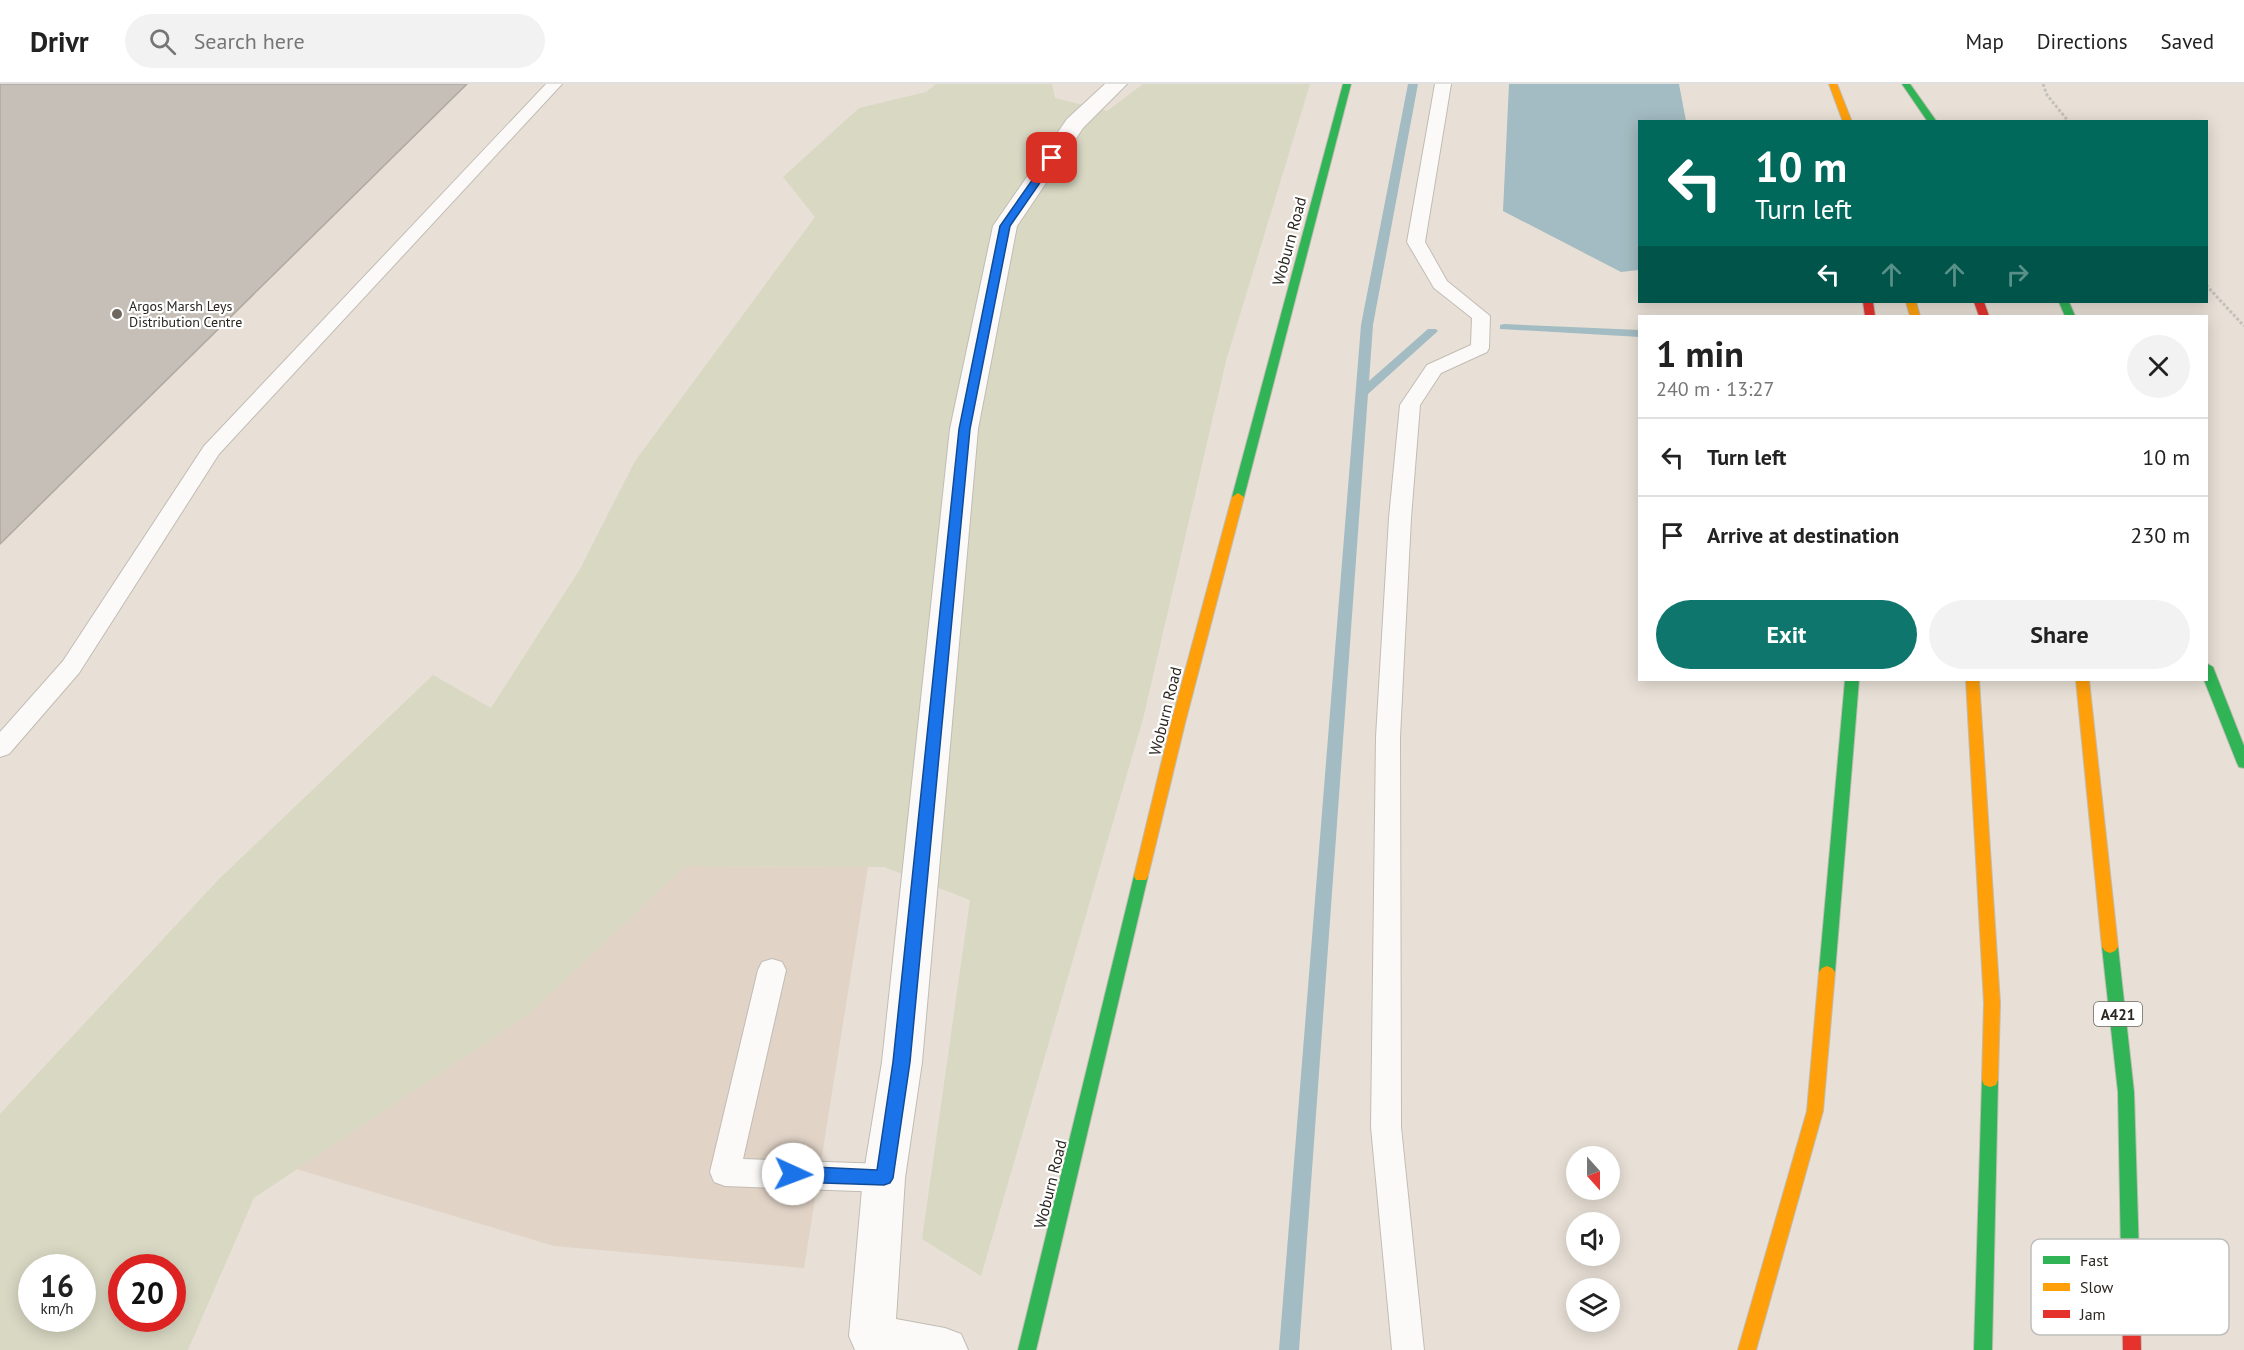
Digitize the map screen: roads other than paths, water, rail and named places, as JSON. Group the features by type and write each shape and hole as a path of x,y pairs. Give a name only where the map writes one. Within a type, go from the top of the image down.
{"main road":[{"name":"Woburn Road","path":"1027,1350 1178,723 1347,84"},
{"path":"1831,84 1836,120"},
{"path":"1831,84 1847,120"},
{"path":"1906,84 1932,120"},
{"path":"2208,671 2244,763"},
{"path":"1746,1350 1815,1112 1852,681"},
{"path":"1972,681 1992,1003 1983,1350"},
{"name":"A421","path":"2082,681 2126,1092 2129,1239"},
{"name":"A421","path":"2132,1335 2132,1350"}],"street":[{"path":"945,1350 872,1336 884,1178 902,1062 964,429 1005,226 1076,124 1117,84"}],"lane":[{"path":"0,748 71,667 211,450 554,84"},
{"path":"1408,1350 1386,1126 1388,737 1400,518 1410,405 1434,369 1480,348 1481,316 1440,285 1416,242 1443,84"},
{"path":"772,970 725,1172 884,1178"}],"water":[{"path":"1509,84 1679,84 1686,120 1638,120 1638,270 1621,272 1503,211"}],"waterway":[{"path":"1289,1350 1367,325 1413,84"},
{"path":"1504,327 1638,334"},
{"path":"1362,393 1432,331"}],"place":[{"name":"Argos Marsh Leys Distribution Centre","path":"117,314"}]}
